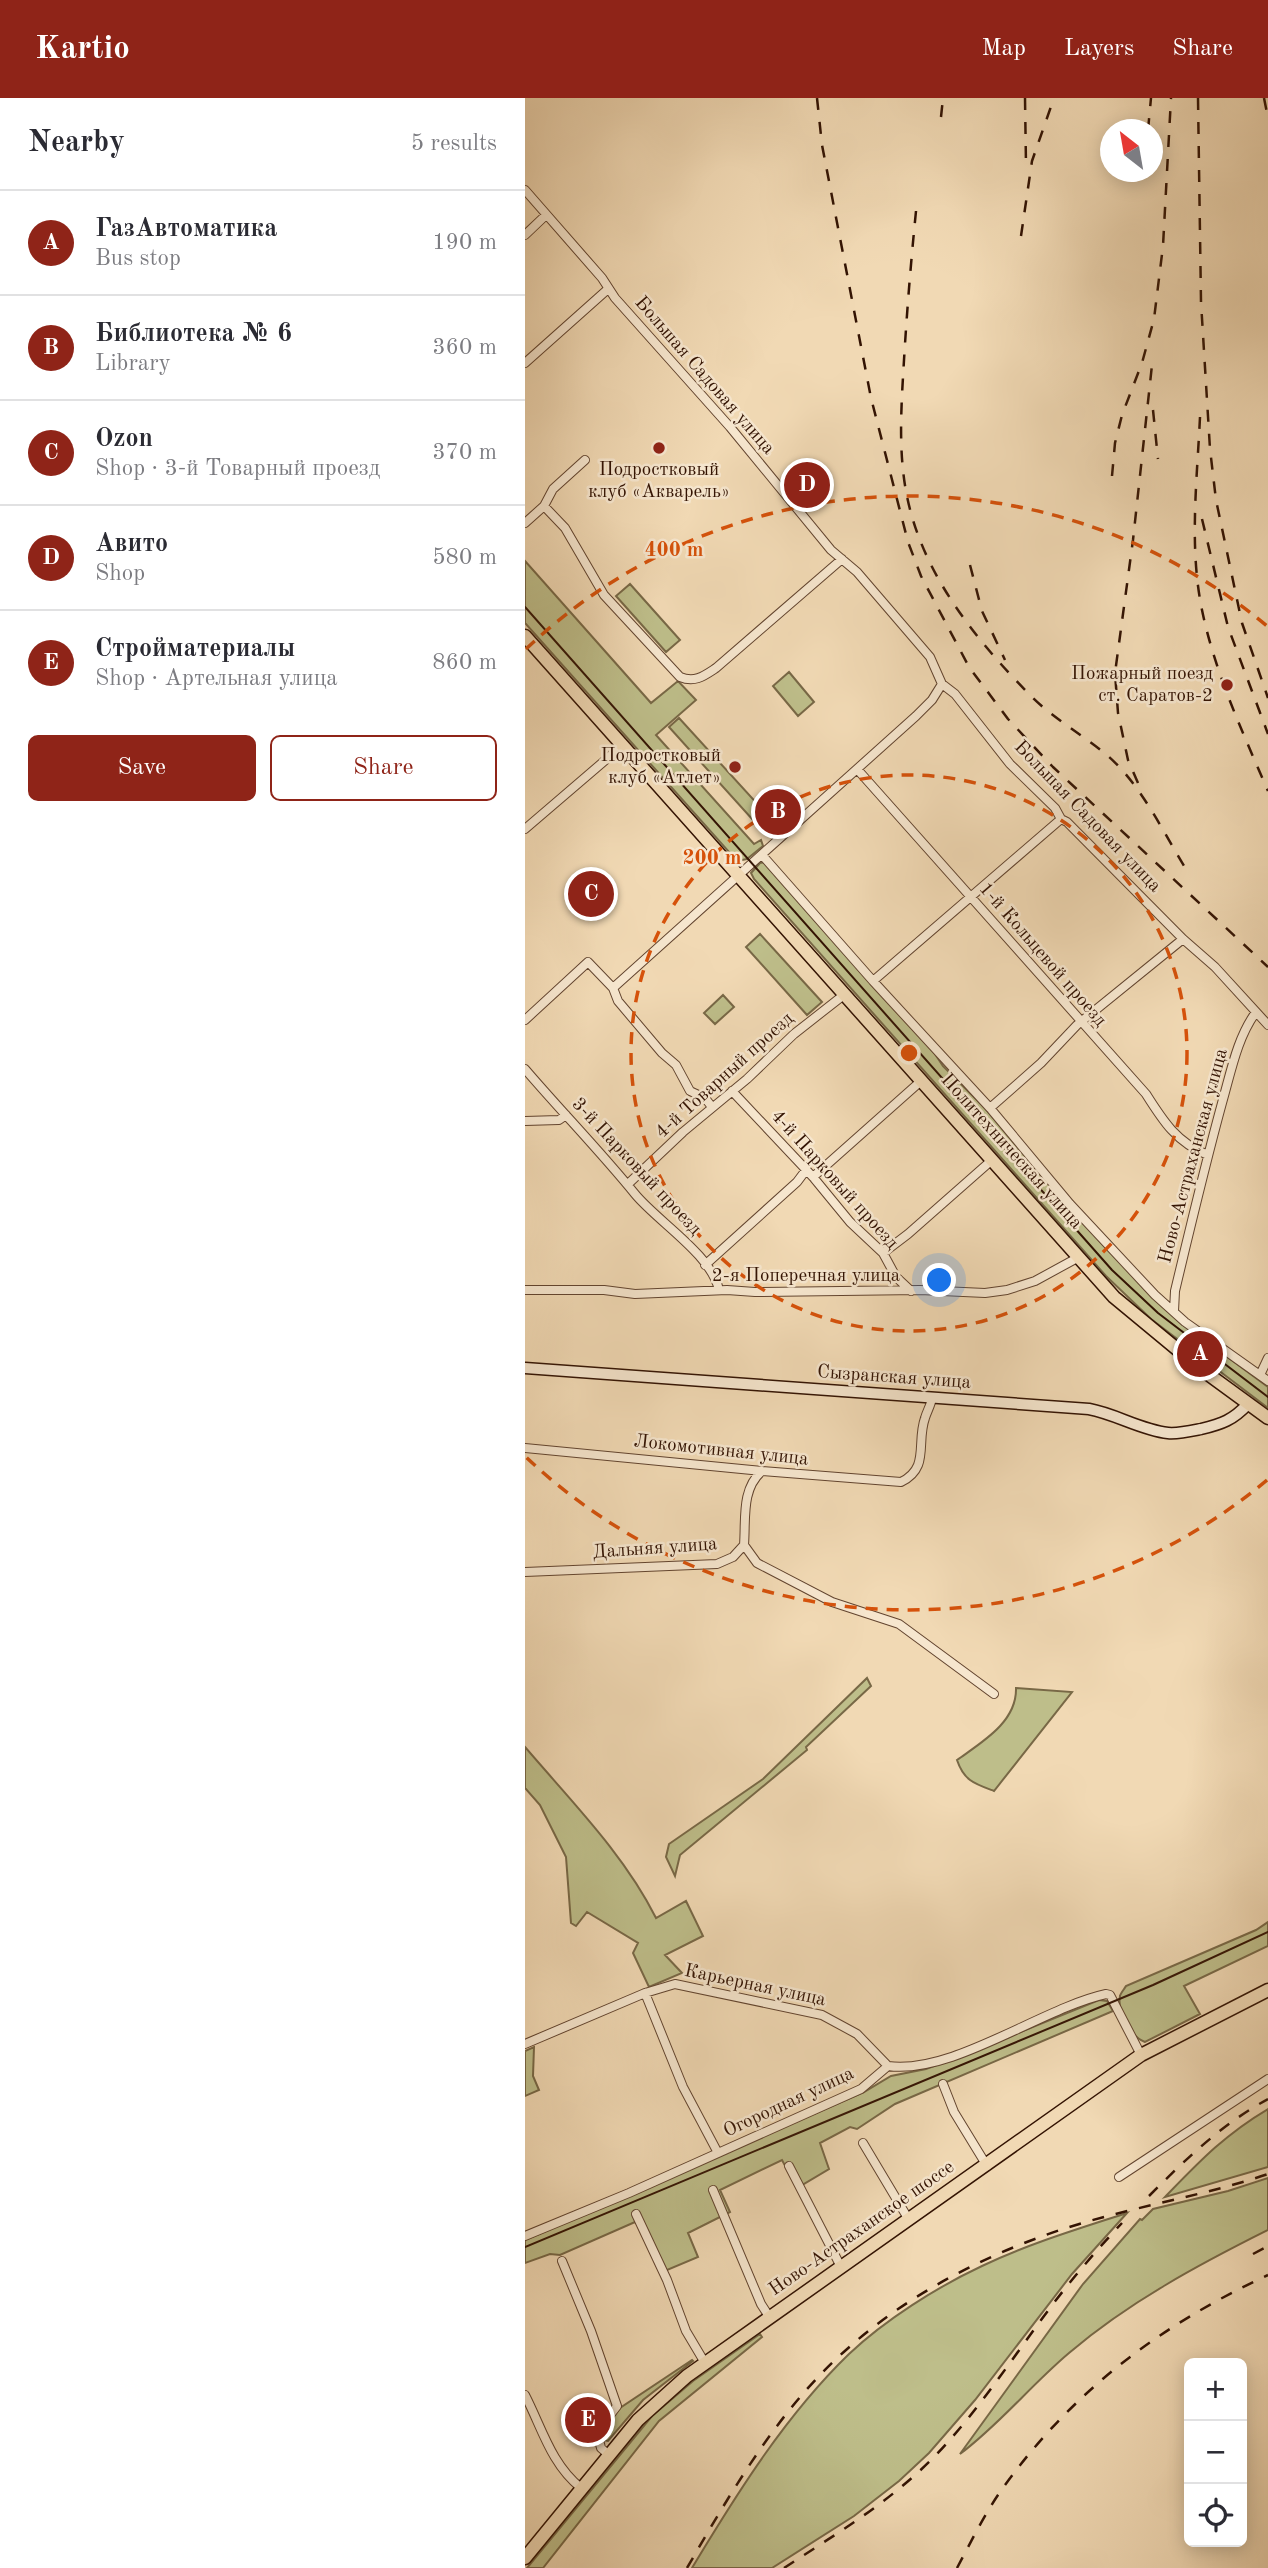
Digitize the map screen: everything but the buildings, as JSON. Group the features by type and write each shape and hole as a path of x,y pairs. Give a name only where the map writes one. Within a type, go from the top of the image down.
{"main road":[{"name":"Политехническая улица","path":"525,636 1114,1297 1268,1418"},
{"name":"Ново-Астраханское шоссе","path":"525,2557 653,2404 705,2363 1141,2055 1268,1990"}],"street":[{"name":"Большая Садовая улица","path":"525,190 730,427 831,550 857,572 930,657 941,684 955,694 1010,764 1055,808 1061,819 1215,967 1268,1025"},
{"path":"525,235 546,215"},
{"path":"525,363 608,289"},
{"path":"525,523 544,506 553,489 585,460"},
{"path":"544,506 565,528 604,595 680,677 693,680 716,668 842,559"},
{"path":"613,988 924,708 941,684"},
{"path":"525,829 622,744"},
{"name":"1-й Кольцевой проезд","path":"857,769 1096,1041 1146,1094 1167,1127 1186,1145 1208,1155"},
{"path":"873,981 1061,819"},
{"path":"762,855 990,1108 1070,1204 1155,1295 1185,1322 1268,1381"},
{"path":"990,1108 1082,1022 1183,939"},
{"path":"525,1020 588,962 613,988 618,1001 662,1053 676,1065 690,1091 705,1098 712,1107"},
{"name":"4-й Товарный проезд","path":"628,1184 794,1034 845,994"},
{"name":"Ново-Астраханская улица","path":"1174,1311 1175,1291 1208,1155 1240,1042 1256,1012"},
{"name":"3-й Парковый проезд","path":"525,1069 635,1193 705,1265 717,1281 719,1290"},
{"path":"813,1177 921,1081"},
{"name":"4-й Парковый проезд","path":"731,1091 813,1177 850,1222 883,1252 896,1277 911,1291"},
{"path":"525,1121 559,1120 566,1115"},
{"path":"883,1252 908,1234 992,1160"},
{"path":"705,1265 797,1182 806,1170"},
{"name":"2-я Поперечная улица","path":"525,1290 604,1290 635,1294 719,1290 985,1293 1007,1290 1035,1281 1079,1257"},
{"path":"1260,1375 1268,1358"},
{"name":"Сызранская улица","path":"525,1368 1089,1409 1170,1434 1225,1424 1248,1404"},
{"name":"Локомотивная улица","path":"525,1448 901,1482 913,1476 920,1464 924,1419 932,1398"},
{"path":"744,1545 747,1489 762,1471"},
{"name":"Дальняя улица","path":"525,1570 717,1564 733,1557 744,1545 757,1563 832,1602 899,1624 994,1694"},
{"name":"Карьерная улица","path":"525,2044 645,1993 662,1987 685,1985 822,2015 857,2034 888,2066"},
{"path":"645,1993 683,2087 719,2153"},
{"path":"888,2066 905,2068 963,2052 1106,1994 1109,1995 1141,2055"},
{"name":"Огородная улица","path":"525,2236 861,2089 888,2066"},
{"path":"1119,2177 1268,2079"},
{"path":"943,2084 954,2112 987,2166"},
{"path":"863,2143 909,2220"},
{"path":"789,2166 841,2267"},
{"path":"713,2190 769,2318"},
{"path":"636,2214 667,2280 686,2331 705,2363"},
{"path":"562,2261 591,2331 617,2406 597,2432 601,2448 609,2455"},
{"path":"525,2395 551,2451 571,2480 580,2488"}],"green space":[{"path":"525,561 651,703 678,681 696,700 656,735 754,844 761,840 763,846 747,859 737,861 525,623"},
{"path":"630,584 680,640 666,652 616,596"},
{"path":"789,672 814,702 798,716 773,686"},
{"path":"679,718 772,820 762,830 669,727"},
{"path":"765,862 933,1051 943,1066 986,1109 1048,1183 1184,1325 1268,1387 1268,1408 1151,1319 1106,1276 754,879 751,873 760,863"},
{"path":"760,934 822,1002 807,1015 746,947"},
{"path":"723,995 734,1007 715,1024 704,1013"},
{"path":"867,1678 871,1686 806,1747 807,1750 680,1855 675,1876 666,1857 669,1844 763,1779"},
{"path":"1016,1688 1072,1692 994,1791 971,1781 963,1773 957,1760 987,1738 1004,1721 1015,1700"},
{"path":"525,1747 613,1850 656,1918 686,1901 703,1936 665,1955 682,1973 649,1987 633,1953 638,1943 587,1912 576,1926 571,1923 566,1857 540,1805 525,1788"},
{"path":"1268,1922 1268,1946 1184,1986 1200,2014 1145,2042 1130,2029 1120,2002 1120,1995 1126,1986 1256,1930"},
{"path":"1099,2000 1107,2001 1113,2011 895,2104 857,2129 850,2127 820,2143 829,2169 797,2188 782,2160 720,2190 730,2212 688,2233 698,2257 660,2273 635,2222 560,2255 550,2254 525,2263 525,2240 864,2092 891,2076 926,2069"},
{"path":"534,2047 533,2076 539,2090 525,2096 525,2051"},
{"path":"1268,2109 1268,2167 1165,2197 1225,2139"},
{"path":"1268,2178 1268,2230 1190,2271 1116,2317 1069,2353 989,2430 960,2454 1083,2284 1140,2219 1153,2209 1228,2191"},
{"path":"1127,2213 1072,2274 975,2400 929,2453 899,2481 854,2516 772,2568 692,2568 745,2483 784,2429 826,2378 863,2341 912,2305 982,2266 1035,2244"},
{"path":"760,2334 762,2337 659,2421 543,2568 527,2568 652,2416 693,2381"},
{"path":"692,2360 643,2400 608,2441 603,2440 601,2429 614,2412"}],"tram line":[{"path":"525,607 1112,1270 1158,1313 1268,1397"},
{"path":"525,2247 1153,1985 1268,1932"}],"railway":[{"path":"817,98 822,145 871,398 908,542 921,576 969,667 1008,719 1053,767 1268,967"},
{"path":"941,117 943,98"},
{"path":"1025,98 1026,165"},
{"path":"1021,236 1032,161 1054,98"},
{"path":"1149,119 1151,98"},
{"path":"1112,476 1115,443 1122,415 1142,363 1154,319 1163,246 1171,98"},
{"path":"1198,98 1201,302 1210,449 1216,500 1242,623 1268,698"},
{"path":"1264,98 1268,118"},
{"path":"916,211 905,341 901,437 907,494 919,539 944,588 975,633 1038,703 1120,768 1142,795 1186,869"},
{"path":"1138,783 1128,760 1118,713 1115,673 1152,365"},
{"path":"1153,410 1158,459"},
{"path":"1200,417 1195,538 1202,610 1222,680 1268,791"},
{"path":"1202,519 1228,627 1268,734"},
{"path":"970,565 982,611 1005,660"},
{"path":"1149,2196 1220,2131 1268,2099"},
{"path":"687,2568 739,2481 799,2398 846,2350 890,2315 964,2270 1043,2236 1099,2218 1268,2174"},
{"path":"784,2568 881,2503 934,2457 990,2390 1076,2275 1122,2223"},
{"path":"1253,2254 1268,2246"},
{"path":"957,2568 985,2515 1005,2485 1032,2450 1091,2390 1156,2338 1229,2294 1268,2275"}],"place":[{"name":"Подростковый клуб «Акварель»","path":"659,448"},
{"name":"Авито","path":"807,485"},
{"name":"Пожарный поезд ст. Саратов-2","path":"1227,685"},
{"name":"Подростковый клуб «Атлет»","path":"735,767"},
{"name":"Библиотека № 6","path":"778,812"},
{"name":"Ozon","path":"591,894"},
{"name":"ГазАвтоматика","path":"1200,1354"},
{"name":"Стройматериалы","path":"588,2420"}]}
